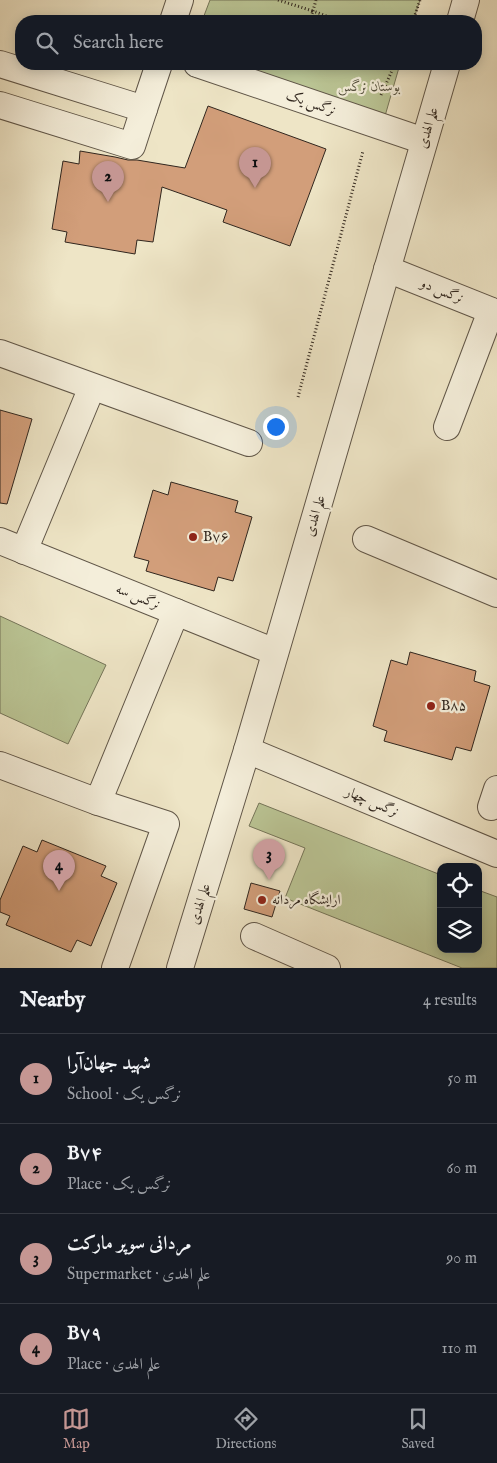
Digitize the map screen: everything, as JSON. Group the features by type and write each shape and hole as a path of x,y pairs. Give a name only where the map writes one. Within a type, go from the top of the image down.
{"street":[{"path":"176,15 180,0"},
{"path":"462,15 466,0"},
{"path":"0,64 15,69"},
{"path":"19,70 144,109"},
{"path":"0,105 132,146 157,70"},
{"name":"نرگس یک","path":"215,70 424,141"},
{"name":"علم الهدی","path":"180,968 247,750 445,70"},
{"name":"نرگس دو","path":"387,269 494,312"},
{"path":"447,427 494,312"},
{"path":"0,354 249,443"},
{"path":"24,551 92,387"},
{"path":"366,539 497,594"},
{"name":"نرگس سه","path":"0,541 275,652"},
{"path":"98,802 176,612"},
{"name":"نرگس چهار","path":"247,750 497,854"},
{"path":"0,765 98,802 166,824 115,968"},
{"path":"254,936 327,968"}],"path":[{"path":"278,0 323,15"},
{"path":"311,15 316,0"},
{"path":"415,15 420,0"},
{"path":"298,397 364,149"}],"green space":[{"path":"210,0 420,0 415,15 204,15"},
{"name":"بوستان نرگس","path":"252,70 398,70 385,116"},
{"path":"0,616 106,665 68,744 0,713"},
{"path":"259,803 437,873 437,953 482,953 482,891 497,897 497,968 462,968 285,898 305,848 249,826"}],"building":[{"path":"208,106 326,149 290,246 223,222 227,210 162,187 153,242 137,240 135,254 65,242 67,232 52,229 63,161 79,164 80,151 185,168"},
{"path":"0,410 32,419 7,504 0,503"},
{"name":"B۷۶","path":"171,482 238,501 235,512 252,517 233,581 218,577 214,591 146,571 149,561 134,557 153,490 168,495"},
{"name":"B۸۵","path":"410,652 476,671 474,681 490,686 471,751 456,747 452,760 384,741 387,731 373,726 391,660 407,665"},
{"path":"42,840 106,866 101,876 117,883 91,946 77,940 71,952 6,925 10,916 0,912 0,900 23,846 37,852"},
{"name":"ارایشگاه مردانه","path":"251,883 280,891 272,917 244,909"}],"place":[{"name":"شهید جهان‌آرا","path":"255,188"},
{"name":"B۷۴","path":"108,202"},
{"name":"B۷۶","path":"193,537"},
{"name":"B۸۵","path":"431,706"},
{"name":"مردانی سوپر مارکت","path":"269,880"},
{"name":"B۷۹","path":"59,891"},
{"name":"ارایشگاه مردانه","path":"262,900"}]}
